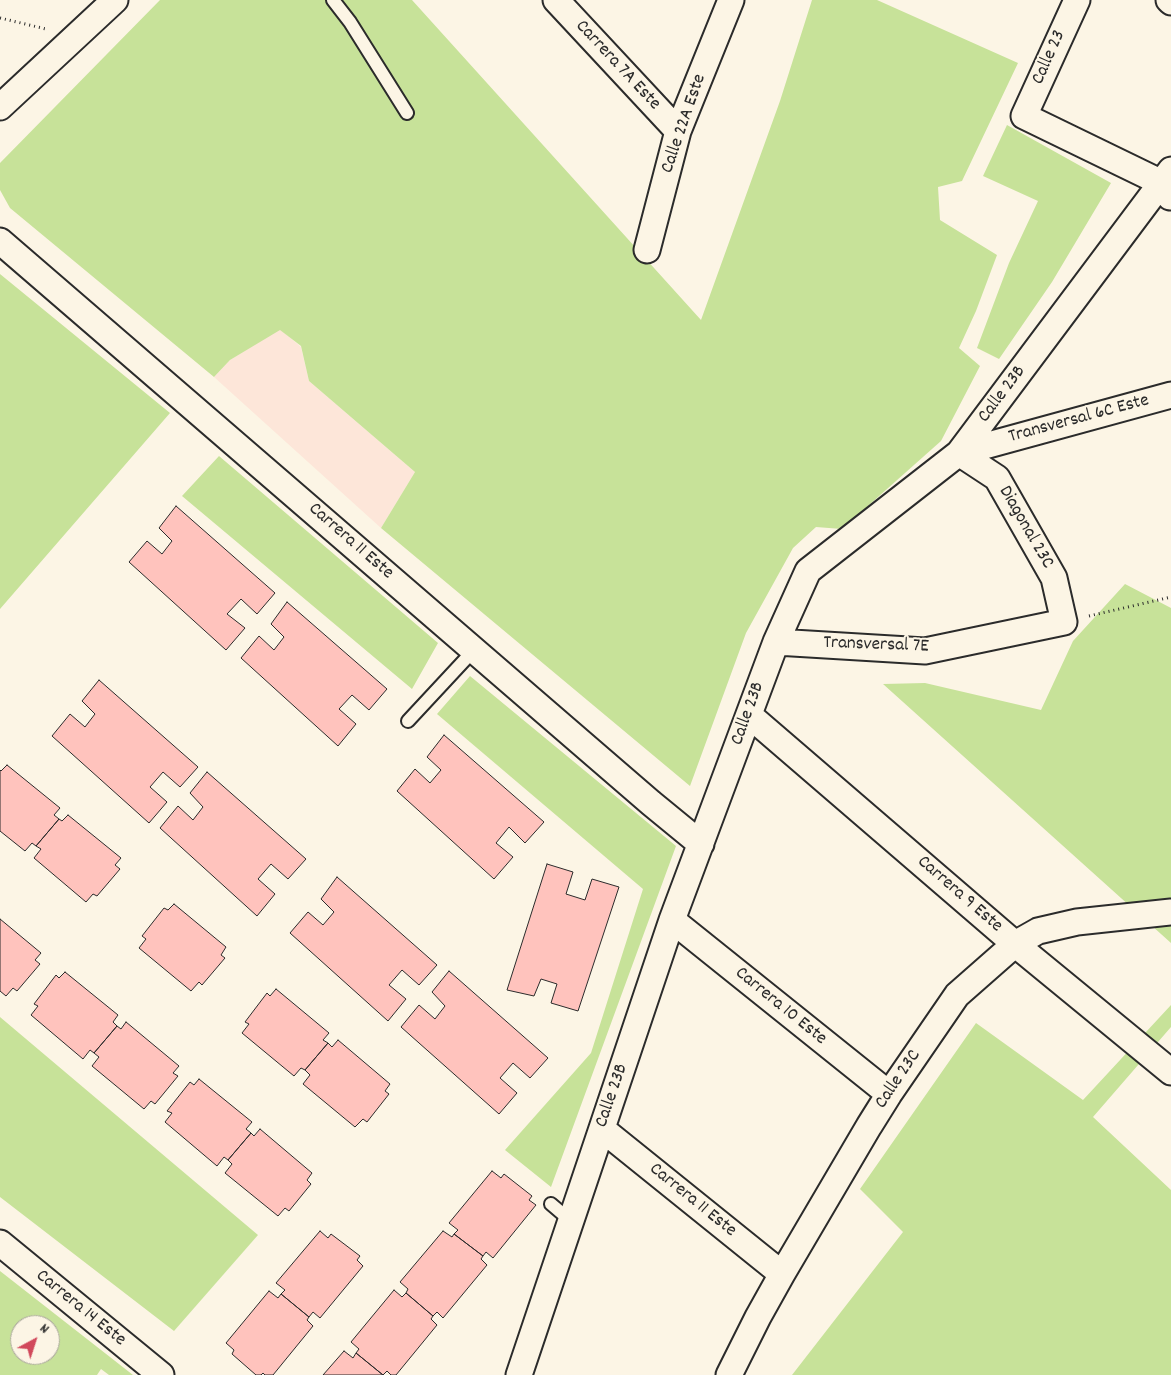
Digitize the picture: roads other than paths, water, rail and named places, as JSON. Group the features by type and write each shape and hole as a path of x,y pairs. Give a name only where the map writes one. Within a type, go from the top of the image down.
{"street":[{"path":"0,107 114,0"},
{"name":"Carrera 7A Este","path":"556,0 678,132"},
{"name":"Calle 22A Este","path":"647,250 678,132 731,0"},
{"name":"Calle 23","path":"1077,0 1024,116 1168,184"},
{"name":"Calle 23B","path":"519,1375 672,920 776,642 808,571 959,453 1168,184"},
{"name":"Carrera 11 Este","path":"0,241 651,803 701,844"},
{"name":"Transversal 6C Este","path":"959,453 1171,395"},
{"name":"Diagonal 23C","path":"959,453 997,478 1054,578 1064,622"},
{"name":"Transversal 7E","path":"776,642 925,650 1064,622"},
{"name":"Carrera 9 Este","path":"749,715 1015,944 1171,1072"},
{"name":"Calle 23C","path":"729,1375 782,1274 888,1094 957,995 1015,944 1038,931 1077,922 1171,912"},
{"name":"Carrera 10 Este","path":"672,920 888,1094"},
{"name":"Carrera 11 Este","path":"602,1129 782,1274"},
{"name":"Carrera 14 Este","path":"0,1243 161,1375"}],"lane":[{"path":"333,0 350,22 407,113"},
{"path":"408,721 474,650"},
{"path":"551,1204 571,1221"}]}
